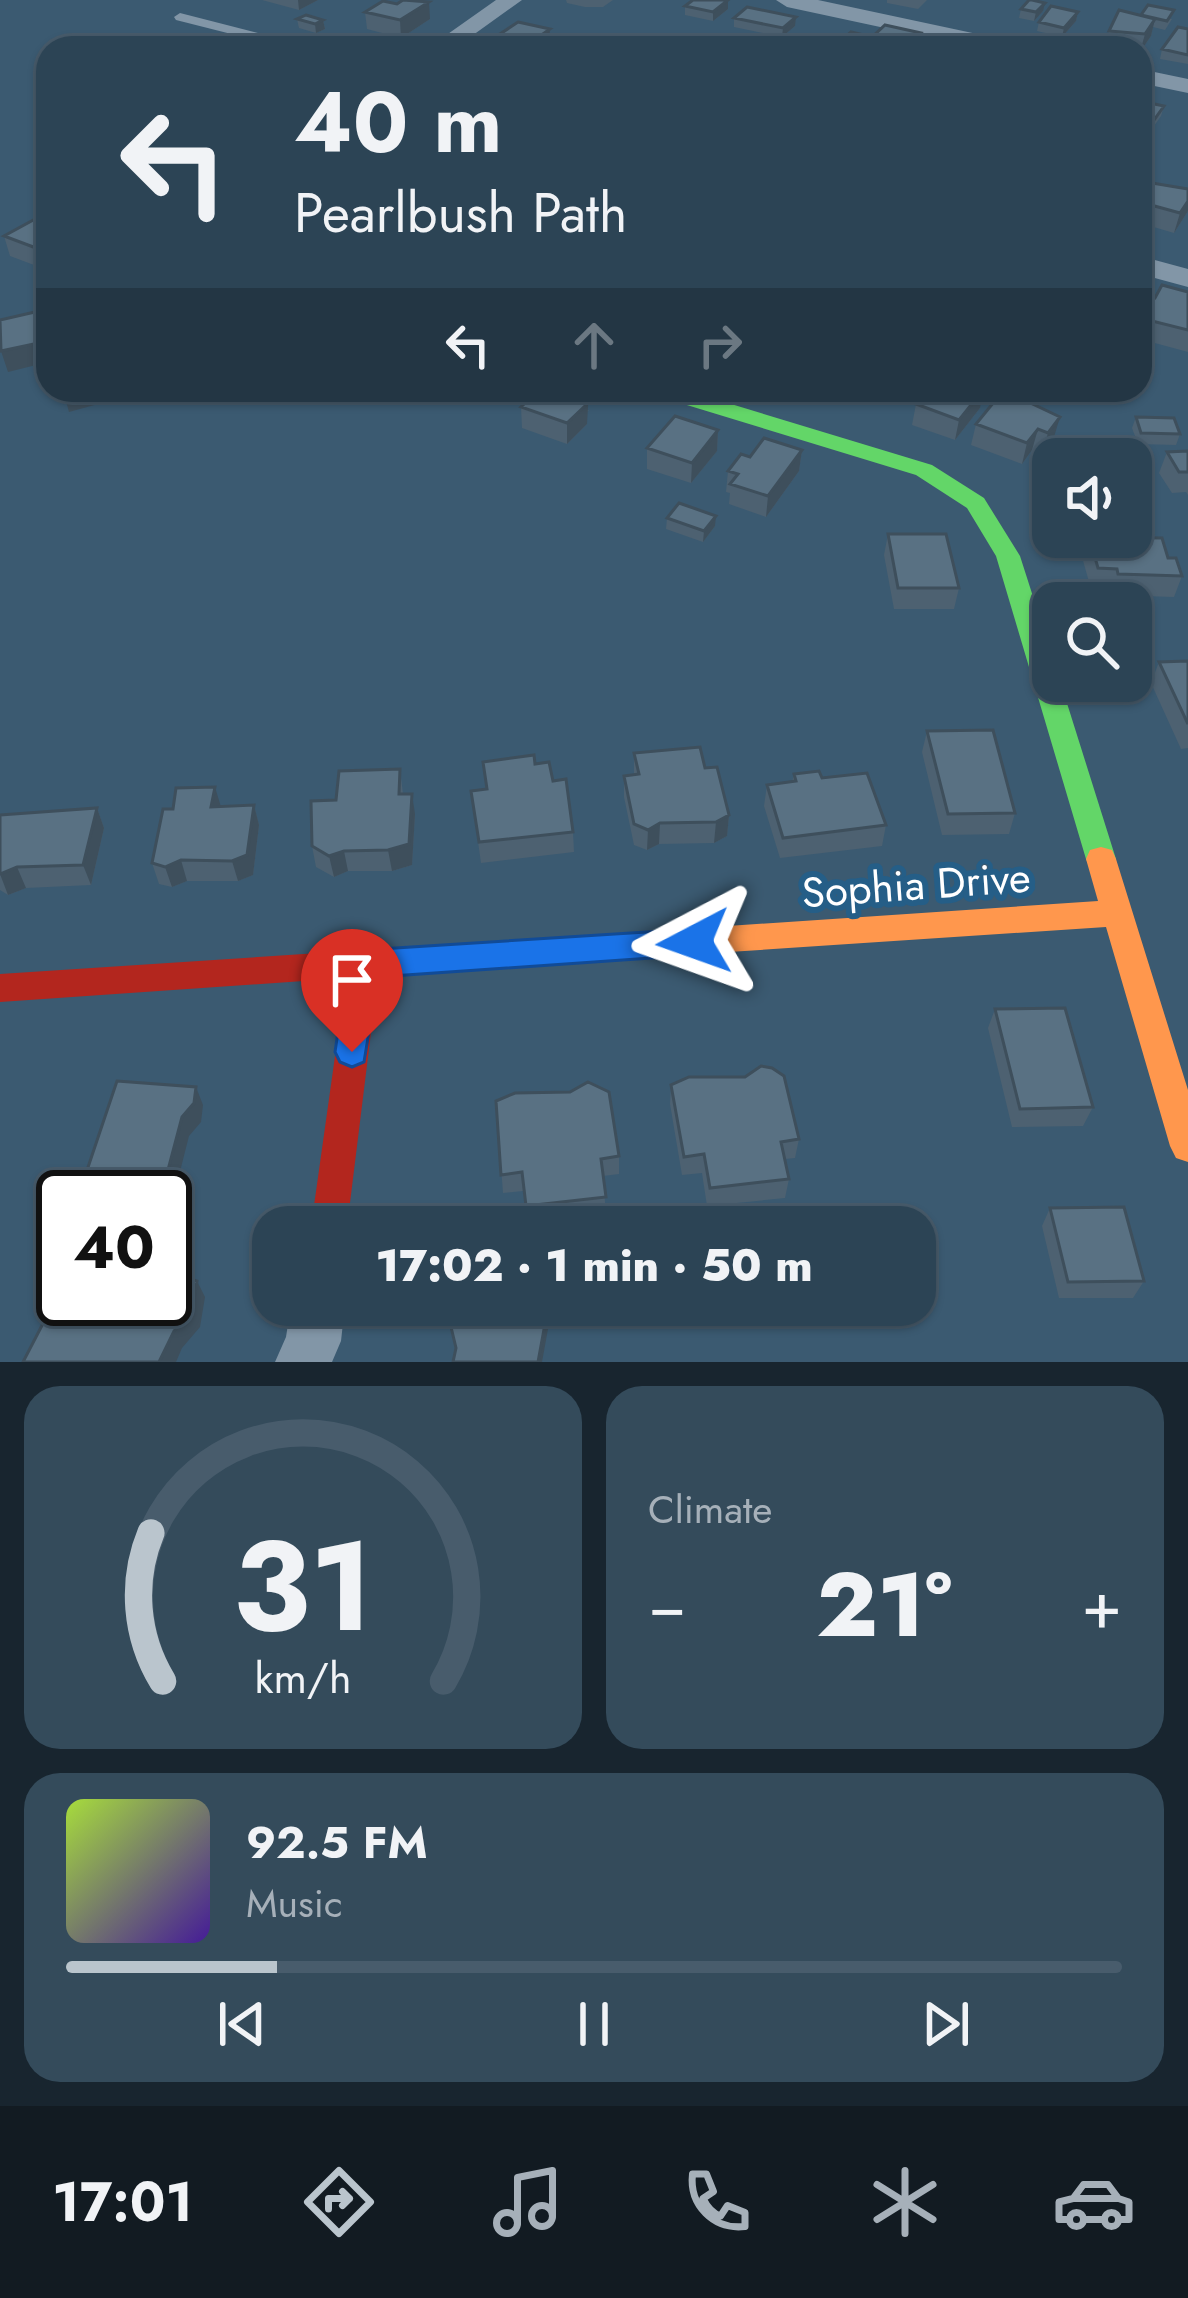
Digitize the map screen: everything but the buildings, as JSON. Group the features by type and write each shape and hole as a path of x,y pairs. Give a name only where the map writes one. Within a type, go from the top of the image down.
{"street":[{"path":"458,36 511,0"},
{"path":"787,0 954,36"},
{"path":"1152,78 1188,86"},
{"path":"1152,268 1188,278"},
{"path":"701,402 924,470 961,487 986,508 1008,556 1188,1146"},
{"name":"Sophia Drive","path":"0,988 1119,914"},
{"path":"331,1206 364,964"},
{"path":"303,1362 315,1326"}],"lane":[{"path":"179,17 254,36"}],"traffic: fast":[{"path":"701,402 924,470 976,503 1008,556 1101,859"}],"traffic: slow":[{"path":"1101,859 1188,1146"},
{"path":"698,941 1119,913"}],"traffic: jam":[{"path":"0,988 698,941"},
{"path":"332,1206 364,964"}],"route":[{"path":"352,1052 364,964 694,942"}]}
